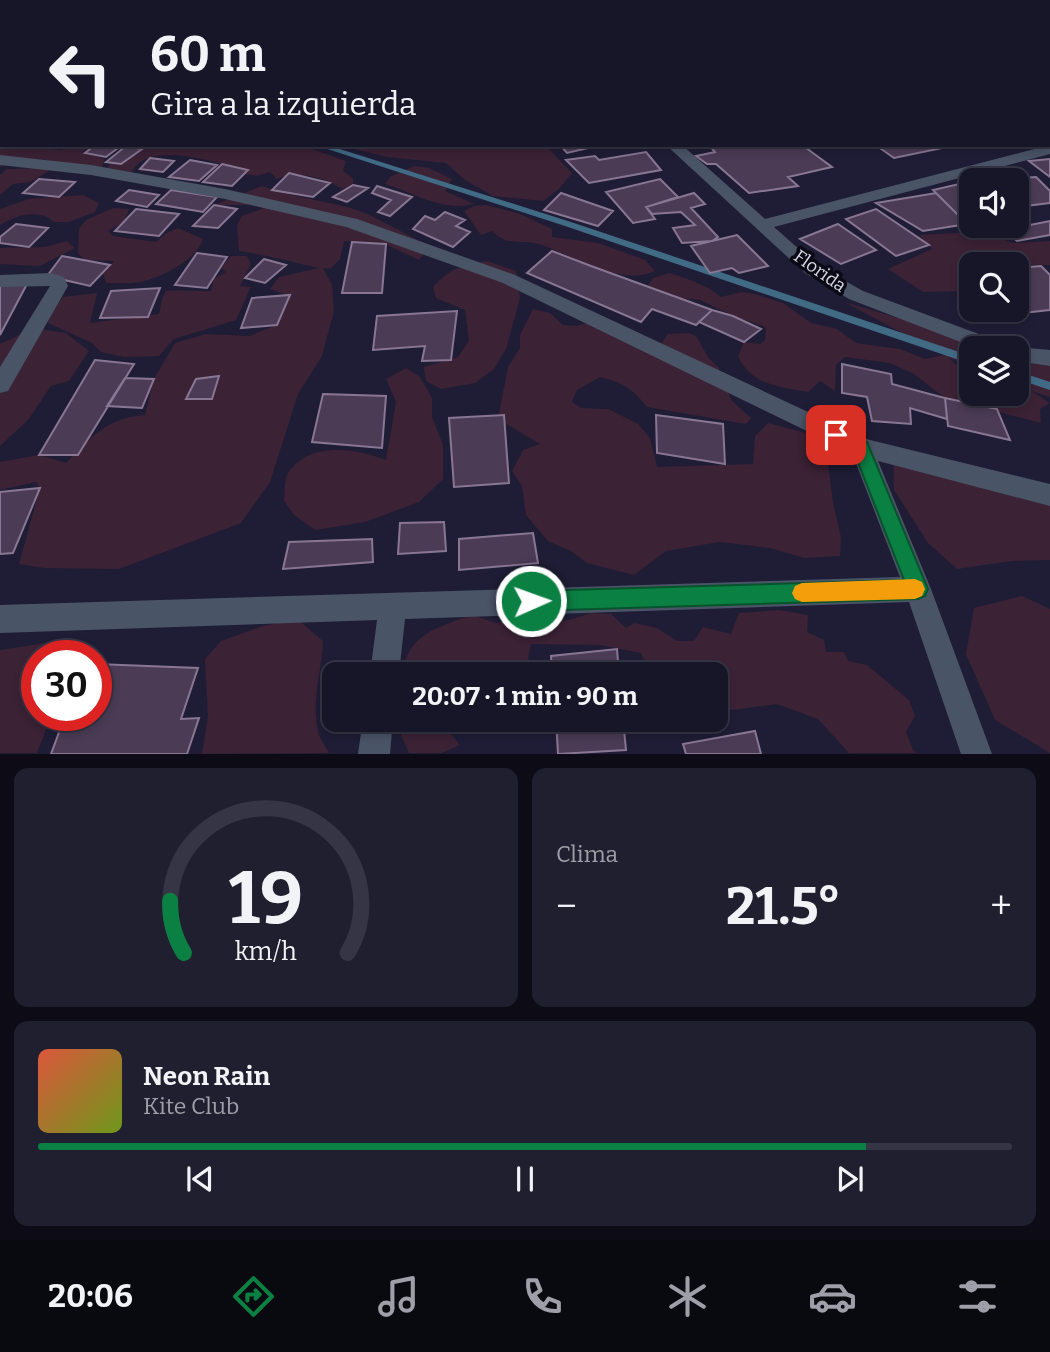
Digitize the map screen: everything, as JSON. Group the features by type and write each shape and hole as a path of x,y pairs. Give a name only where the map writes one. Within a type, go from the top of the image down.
{"street":[{"name":"Florida","path":"675,147 811,269 856,295 964,336"},
{"path":"762,225 1050,149"},
{"path":"0,160 118,174 226,194 351,223 509,279 861,447 1050,495"},
{"path":"0,281 51,279 57,281 59,286 0,385"},
{"path":"1029,355 1050,358"},
{"path":"861,447 918,589 977,754"},
{"path":"0,619 918,589"},
{"path":"386,662 393,605"},
{"path":"374,754 377,732"}],"shaded area":[{"path":"66,147 88,147 82,152 104,159 102,169 41,159 27,159 0,167 0,149 62,150"},
{"path":"137,147 303,147 346,161 343,171 353,178 353,185 342,189 328,181 310,176 292,175 277,179 270,172 257,176 237,173 234,168 223,164 178,155 150,157 139,163 132,172 104,175 110,163 126,158"},
{"path":"346,147 547,147 572,173 559,189 543,201 493,196 465,180 446,163 388,157"},
{"path":"414,166 429,168 452,179 445,191 474,204 440,204 385,184 390,177"},
{"path":"7,169 50,170 31,182 13,184 0,195 0,175"},
{"path":"262,186 357,210 430,245 419,260 381,242 344,241 340,259 330,269 323,268 332,285 334,311 322,356 298,394 270,482 241,523 119,569 44,568 19,564 40,488 36,482 0,490 0,462 39,455 66,463 101,430 120,420 145,415 154,379 175,343 206,334 249,336 277,325 290,296 270,289 279,277 319,268 239,251 237,225 242,216 273,205 214,205"},
{"path":"83,195 99,203 95,212 69,222 54,222 42,215 27,214 0,225 0,209 29,199"},
{"path":"486,205 520,214 552,229 552,237 598,243 645,260 655,271 642,275 613,273 542,245 505,240 492,231 481,235 464,211 474,206"},
{"path":"113,208 129,209 124,222 108,231 113,236 156,242 178,228 203,239 186,261 158,277 140,282 106,283 103,273 114,261 85,260 78,253 79,229 86,220"},
{"path":"959,233 959,238 997,238 1015,243 1050,241 1050,265 1029,265 1029,252 959,252 959,291 923,292 888,269 932,249 919,235"},
{"path":"67,241 75,248 40,266 0,264 0,248 45,247"},
{"path":"231,256 247,256 251,264 240,286 251,287 236,320 174,339 159,356 124,357 101,352 92,343 48,323 52,310 63,297 97,293 90,323 159,314 166,291 211,291 214,279 226,272 221,268"},
{"path":"487,261 516,271 520,298 506,349 494,369 475,383 441,389 426,381 424,367 458,357 469,341 465,310 436,298 433,287 457,268"},
{"path":"669,273 704,286 721,297 741,292 755,294 783,303 811,323 837,329 856,343 900,349 925,359 944,355 844,302 959,336 959,362 949,358 959,368 959,402 945,398 914,374 890,363 845,357 836,365 835,391 820,381 808,392 767,383 750,373 738,356 744,342 760,344 765,340 766,327 733,316 700,300 681,298 648,286 653,278"},
{"path":"533,309 550,313 563,325 576,326 592,322 658,348 668,334 689,333 696,336 708,357 719,368 731,400 751,418 746,424 647,407 626,387 600,377 577,390 572,402 581,408 608,409 638,424 650,438 657,467 753,464 755,436 768,423 825,438 833,503 841,537 840,556 804,558 770,548 720,542 666,551 634,575 587,563 571,551 548,541 526,515 522,486 512,471 523,450 540,444 498,419 508,367 520,348 520,335"},
{"path":"34,328 66,333 89,351 69,381 51,386 28,420 0,446 0,344"},
{"path":"1029,350 1050,353 1050,397 1031,391 1050,403 1040,409 1041,423 976,406 1029,406"},
{"path":"406,368 420,377 432,398 432,417 443,445 443,479 419,502 365,522 315,530 294,515 284,501 288,473 308,456 334,450 361,452 386,460 396,402 386,379"},
{"path":"893,449 1050,493 1050,560 1011,561 957,569 928,543 894,490"},
{"path":"1022,596 1050,609 1050,753 995,720 966,654 974,608"},
{"path":"779,610 808,615 807,632 824,640 826,652 844,652 848,661 867,665 909,700 915,716 906,732 913,750 917,753 849,753 818,719 777,704 732,710 728,708 728,662 644,662 641,653 600,645 531,644 528,658 531,662 405,662 410,650 426,634 472,615 496,623 524,617 548,622 569,620 591,613 611,614 626,628 634,623 657,628 677,641 694,641 703,627 731,634 739,613"},
{"path":"297,619 323,641 316,710 319,734 329,753 202,754 208,716 205,659 221,641 263,626"},
{"path":"21,647 21,731 45,731 37,753 0,753 0,650"},
{"path":"401,732 449,732 460,745 442,753 409,753"}],"building":[{"path":"92,147 119,147 106,157 85,153"},
{"path":"125,147 142,149 121,164 106,162"},
{"path":"562,147 592,147 567,153"},
{"path":"711,147 805,147 832,167 788,177 798,186 749,193 716,164 707,164 696,156 715,152"},
{"path":"878,147 947,147 894,158"},
{"path":"646,152 661,170 589,183 566,160 595,156 599,160"},
{"path":"150,158 174,161 163,172 140,169"},
{"path":"1050,159 1050,177 1029,161"},
{"path":"190,160 217,165 199,181 169,177"},
{"path":"222,164 248,170 232,186 203,182"},
{"path":"289,173 330,183 313,197 272,190"},
{"path":"1029,177 1036,177 1050,191 1050,203 1029,206"},
{"path":"39,179 75,182 59,197 23,193"},
{"path":"660,179 678,197 646,207 655,219 633,223 606,192"},
{"path":"959,184 959,216 933,190"},
{"path":"353,185 368,188 347,202 333,197"},
{"path":"377,186 412,197 390,216 378,212 391,200 372,193"},
{"path":"129,190 159,195 147,207 116,201"},
{"path":"171,190 217,197 203,212 156,204"},
{"path":"561,193 613,211 598,226 544,210"},
{"path":"694,193 705,204 691,208 718,237 712,241 682,243 673,228 695,225 681,212 652,214 646,207"},
{"path":"936,193 959,216 959,225 923,231 876,203"},
{"path":"214,205 237,209 218,228 193,226"},
{"path":"136,209 179,214 159,236 115,231"},
{"path":"876,209 929,245 896,256 846,219"},
{"path":"445,212 465,220 456,226 470,232 453,247 413,229 425,216 435,220"},
{"path":"1050,221 1050,235 1017,241 1014,238 1029,238 1029,225"},
{"path":"16,224 48,228 29,247 0,243 0,237"},
{"path":"838,224 876,250 841,264 800,239"},
{"path":"737,235 768,266 739,273 732,268 710,273 691,246"},
{"path":"352,242 386,244 382,293 342,293"},
{"path":"552,251 712,310 696,325 652,309 641,322 527,273"},
{"path":"197,253 227,257 207,288 175,285"},
{"path":"62,256 110,265 90,286 47,276"},
{"path":"264,259 286,265 265,283 245,278"},
{"path":"1041,266 1050,275 1050,310 1029,312 1029,267"},
{"path":"27,284 0,335 0,285"},
{"path":"160,288 148,317 100,318 111,291"},
{"path":"290,295 277,325 241,328 252,298"},
{"path":"712,310 761,329 744,342 699,322"},
{"path":"457,311 451,360 422,361 425,346 373,350 377,316"},
{"path":"95,360 134,364 78,455 39,455"},
{"path":"842,364 891,374 892,384 945,398 947,419 910,408 911,424 872,421 867,397 842,393"},
{"path":"219,376 212,399 186,399 196,379"},
{"path":"125,378 154,379 142,408 107,406"},
{"path":"323,394 386,396 382,448 312,442"},
{"path":"945,398 959,401 959,406 997,409 1010,440 948,426"},
{"path":"504,415 509,483 454,487 449,418"},
{"path":"656,415 723,424 725,464 657,453"},
{"path":"40,488 13,553 0,554 0,492"},
{"path":"444,522 446,551 398,554 400,523"},
{"path":"533,533 538,563 459,570 459,539"},
{"path":"372,539 373,562 283,569 289,542"},
{"path":"617,649 618,662 551,662 551,656"},
{"path":"112,665 198,668 181,719 199,718 187,754 51,754 59,731 112,731"},
{"path":"755,731 761,754 686,754 683,744"},
{"path":"557,732 624,732 626,750 558,754"}],"waterway":[{"path":"325,147 568,224 959,356"},
{"path":"1029,379 1050,386"}],"slow traffic":[{"path":"802,593 915,589"}],"route":[{"path":"531,601 918,589 861,447 836,435"}]}
